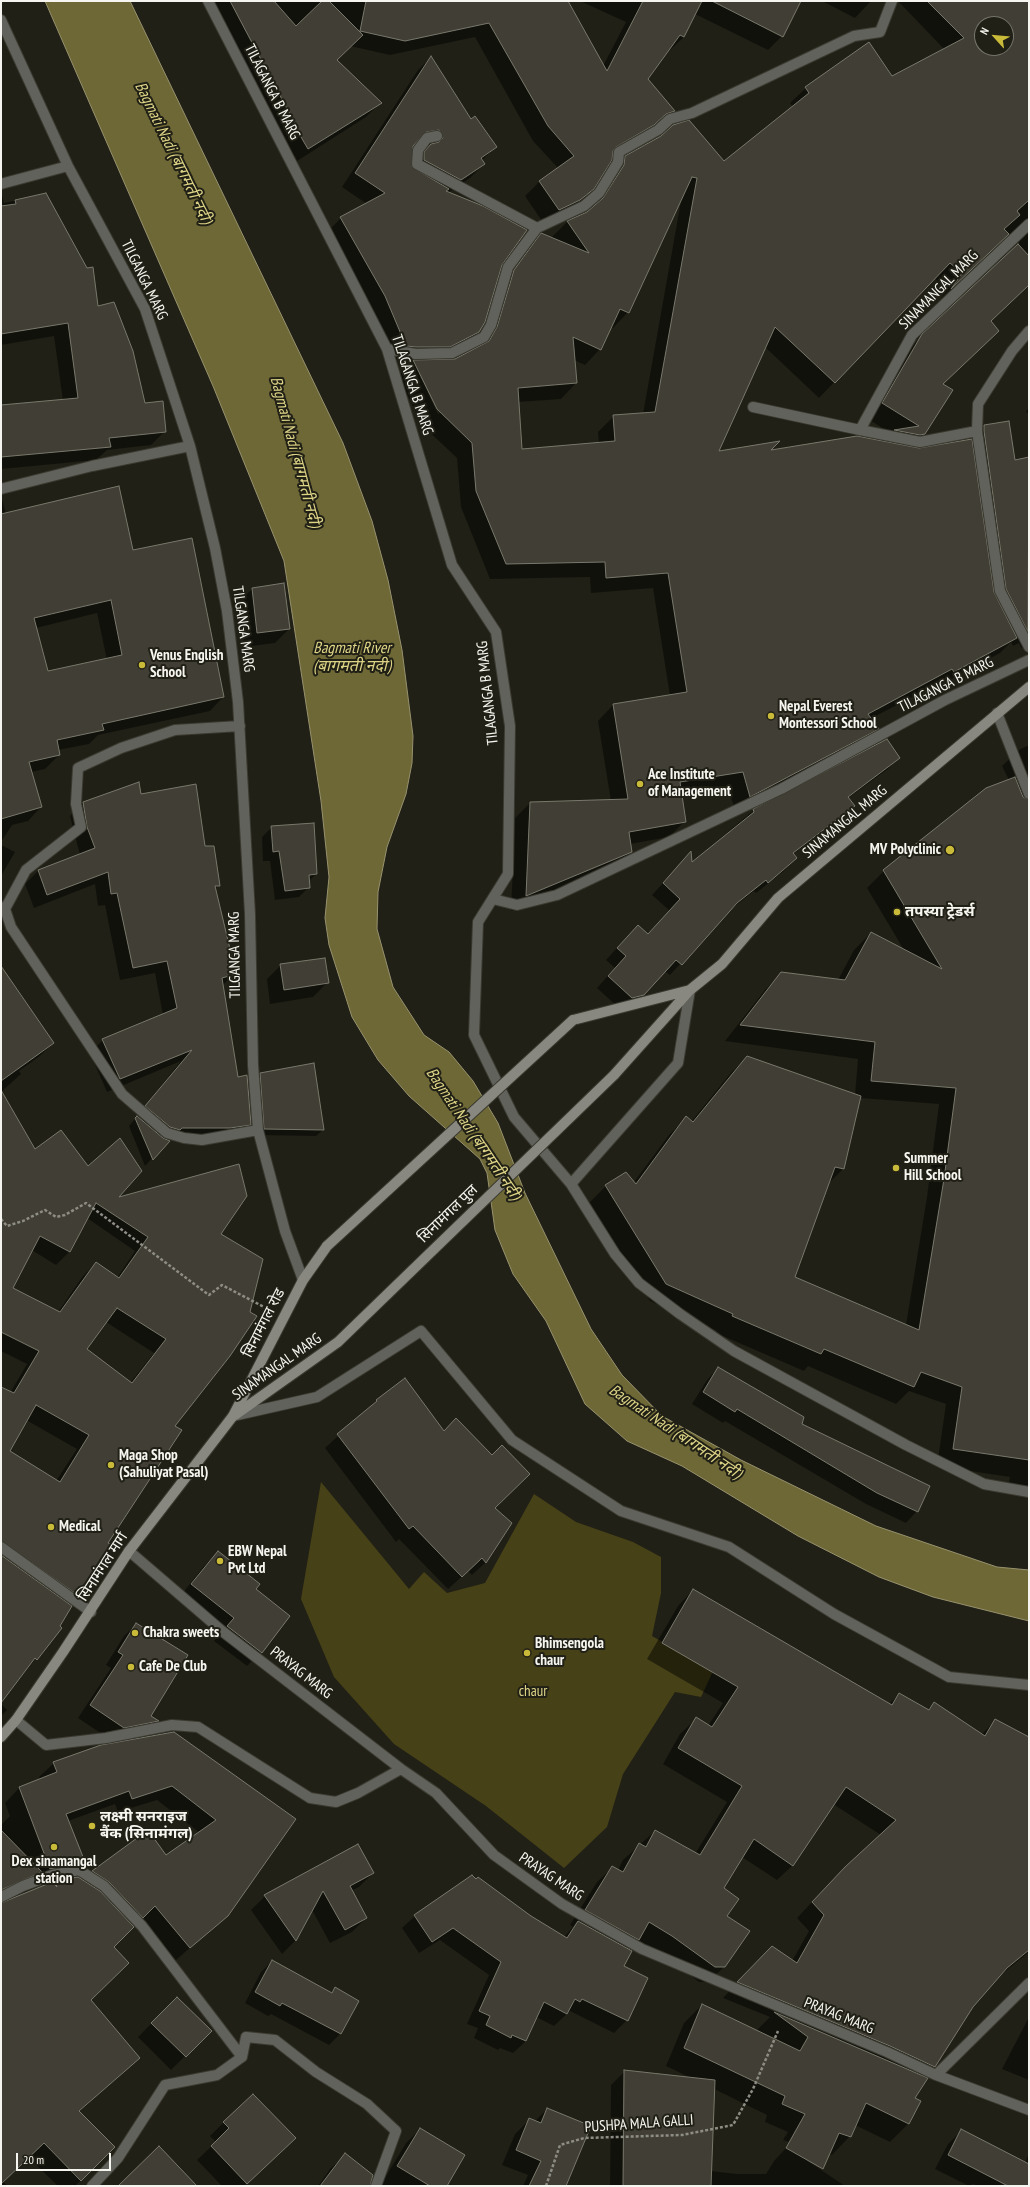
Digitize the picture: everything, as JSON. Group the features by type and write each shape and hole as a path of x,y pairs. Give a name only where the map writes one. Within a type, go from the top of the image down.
{"main road":[{"name":"SINAMANGAL MARG","path":"614,1075 690,990 722,964 778,898 1029,687"},
{"name":"SINAMANGAL MARG","path":"327,1246 573,1020 690,990"},
{"name":"सिनामंगल पुल","path":"338,1342 614,1075"},
{"name":"सिनामंगल रोड","path":"233,1416 303,1280 327,1246"},
{"name":"SINAMANGAL MARG","path":"233,1416 338,1342"},
{"name":"सिनामंगल मार्ग","path":"1,1737 16,1720 91,1612 129,1551 233,1416"}],"street":[{"name":"TILAGANGA B MARG","path":"208,1 387,349 452,565 496,632 510,733 508,874 493,899 517,905 557,895 781,789 946,700 1029,660"},
{"path":"387,349 416,354 452,353 484,337 491,325 508,267 537,228 584,206 599,193 618,162 619,152 658,130 670,119 692,113 854,36 880,32 892,1"},
{"name":"TILGANGA MARG","path":"1,20 68,166 145,309 190,446 227,611 240,726 250,914 252,1065 258,1130 285,1230 303,1280"},
{"path":"437,136 427,138 418,150 417,164 537,228"},
{"path":"1,184 68,166"},
{"name":"SINAMANGAL MARG","path":"860,430 912,335 1029,224"},
{"path":"1029,331 1012,351 978,404 977,431 1000,591 1029,647"},
{"path":"753,407 920,442 977,431"},
{"path":"1,489 92,466 190,446"},
{"path":"997,713 1029,794"},
{"path":"240,726 176,730 121,748 78,768 76,804 80,827 26,870 3,908 11,927 122,1094 168,1133 184,1138 202,1140 258,1130"},
{"path":"493,899 478,922 474,1035 514,1117 570,1184 615,1254 639,1283 734,1351 906,1444 984,1484 1029,1492"},
{"path":"570,1184 678,1063 690,990"},
{"path":"233,1416 317,1397 421,1331 512,1440 621,1511 729,1547 834,1614 949,1677 1029,1685"},
{"path":"1,1547 91,1612"},
{"name":"PRAYAG MARG","path":"129,1551 222,1631 401,1769 436,1793 494,1855 562,1904 642,1949 887,2052 936,2075 1029,2110"},
{"path":"16,1720 46,1745 106,1738 172,1725 198,1727 310,1798 336,1802 358,1793 401,1769"},
{"path":"1,1897 52,1875 79,1870 92,1877 104,1886 142,1926 242,2057"},
{"path":"936,2075 1029,1984"},
{"path":"92,2186 118,2158 165,2085 217,2075 242,2057 246,2038 275,2040 316,2072 367,2104 396,2131 376,2186"}],"path":[{"path":"1,1219 7,1226 23,1221 45,1210 56,1217 61,1216 86,1203 209,1295 222,1285 284,1317"},
{"name":"PUSHPA MALA GALLI","path":"546,2186 560,2145 584,2138 682,2135 733,2125 753,2089 787,2011"}],"green space":[{"name":"chaur","path":"321,1482 409,1589 424,1572 447,1593 485,1583 534,1494 576,1522 633,1542 661,1557 661,1593 652,1636 713,1671 701,1697 675,1692 623,1774 607,1827 564,1868 486,1806 394,1744 334,1677 301,1599"}],"water":[{"name":"Bagmati River (बागमती नदी)","path":"45,1 130,1 343,443 372,521 388,580 402,650 413,736 412,763 406,794 387,847 378,892 377,929 393,987 424,1035 449,1052 473,1081 498,1123 525,1193 591,1329 622,1375 662,1416 741,1460 876,1526 997,1567 1029,1570 1029,1621 933,1597 879,1577 798,1536 682,1466 627,1441 585,1404 546,1321 513,1274 495,1230 487,1173 480,1159 409,1096 378,1060 352,1017 329,945 325,918 329,877 321,801 284,561 213,386"}],"building":[{"path":"230,1 274,1 296,26 322,1 329,1 363,35 337,60 382,103 308,149"},
{"path":"366,1 568,1 607,71 643,1 702,1 684,37 680,35 648,79 675,111 666,114 654,125 616,147 613,151 612,160 594,189 580,200 559,210 539,181 574,156 548,126 489,23 405,41 360,31"},
{"path":"712,1 801,1 783,37"},
{"path":"927,1 1029,1 1029,200 1017,211 1020,215 1004,229 1009,234 951,289 962,273 950,263 835,383 775,327 719,451 780,441 771,450 857,436 919,448 972,439 994,592 1017,638 954,672 952,669 868,714 879,729 750,797 743,772 680,782 686,822 629,832 632,852 526,896 530,802 628,799 613,704 687,692 668,573 606,578 605,562 506,564 476,491 472,443 437,409 413,360 455,359 489,341 497,327 514,270 541,233 589,253 567,221 587,212 603,198 624,165 625,156 661,136 673,125 689,120 724,161 809,93 805,87 869,42 892,76 964,38","holes":["692,177 697,178 655,412 613,415 615,441 522,449 518,388 577,383 573,337 601,350 620,309 629,313"]},
{"path":"431,56 471,119 475,116 497,147 481,158 485,164 461,180 424,160 424,152 431,144 439,142 443,138 439,130 426,132 413,146 412,167 449,189 446,191 483,206 527,230 502,265 485,322 479,332 450,347 406,346 385,296 340,217 385,193 355,173"},
{"path":"46,193 87,268 93,267 98,306 114,302 133,351 145,403 163,401 166,432 109,438 111,447 1,457 1,405 78,398 68,323 1,334 1,206 16,204 15,200"},
{"path":"1018,244 1029,256 1029,285 991,321 999,331 943,384 953,390 925,434 920,435 894,430 919,426 882,403 922,334"},
{"path":"1009,421 1015,460 1029,457 1028,632 1006,589 984,431 984,425"},
{"path":"119,486 133,550 192,538 224,697 102,724 104,730 57,740 60,755 29,762 42,807 1,819 1,514","holes":["111,600 122,655 48,671 34,618"]},
{"path":"284,583 290,629 257,633 252,588"},
{"path":"887,739 900,758 848,797 855,806 793,853 797,858 768,883 766,880 737,903 682,965 676,960 644,995 632,998 608,976 626,956 617,948 638,925 648,934 680,899 663,883 691,851 692,862 754,812 753,809"},
{"path":"1015,777 1023,797 1029,800 1029,1460 953,1449 962,1387 921,1372 914,1387 824,1349 821,1354 732,1316 733,1314 666,1284 605,1185 626,1172 636,1184 686,1116 693,1122 747,1056 861,1096 844,1169 835,1167 795,1277 919,1330 944,1179 956,1088 871,1081 875,1042 740,1025 781,972 845,980 871,932 942,969 883,870 986,788"},
{"path":"139,782 141,794 196,784 205,846 214,846 220,886 215,886 236,974 222,978 238,1077 247,1075 251,1125 230,1128 182,1128 180,1130 170,1127 145,1106 192,1050 120,1079 102,1039 177,1008 167,961 133,968 117,893 111,894 108,872 47,895 38,870 95,848 87,827 83,802"},
{"path":"314,823 317,874 309,875 310,888 285,891 279,851 273,852 271,826"},
{"path":"325,958 329,983 284,990 280,964"},
{"path":"1,966 54,1043 1,1081"},
{"path":"314,1063 324,1130 264,1129 260,1073"},
{"path":"1,1090 35,1149 61,1130 88,1166 120,1138 142,1171 119,1197 239,1164 247,1196 221,1234 263,1259 250,1312 257,1316 230,1356 175,1426 182,1430 108,1543 112,1545 79,1596 1,1541 1,1387 14,1393 39,1351 1,1332","holes":["96,1203 148,1237 119,1278 96,1262 60,1312 13,1288 40,1236 70,1252","117,1308 166,1339 132,1383 87,1349","36,1405 89,1435 60,1482 10,1451"]},
{"path":"137,1116 163,1138 170,1141 153,1160 135,1118"},
{"path":"718,1367 804,1417 802,1424 930,1486 918,1512 877,1493 737,1409 735,1412 703,1392"},
{"path":"405,1378 444,1431 456,1418 492,1455 502,1445 530,1474 495,1508 512,1523 486,1563 482,1558 462,1577 413,1526 409,1529 337,1434 377,1401 376,1400"},
{"path":"218,1551 260,1584 256,1589 290,1616 262,1653 227,1626 234,1618 191,1584"},
{"path":"1,1555 72,1606 60,1626 62,1628 37,1660 35,1658 1,1703"},
{"path":"693,1589 892,1705 899,1693 929,1710 934,1702 985,1736 995,1719 1029,1737 1029,1950 1007,1968 973,2007 935,2067 890,2046 737,1982 772,1946 797,1963 824,1915 812,1902 845,1867 896,1820 846,1787 793,1866 754,1839 724,1888 739,1899 727,1916 750,1931 725,1967 715,1967 672,1936 649,1922 639,1940 585,1910 612,1866 623,1872 639,1843 646,1847 655,1830 700,1855 742,1786 678,1748 696,1717 712,1727 738,1687 662,1643"},
{"path":"136,1623 188,1655 151,1716 159,1721 124,1728 90,1705 123,1655 118,1652"},
{"path":"174,1732 296,1819 228,1916 190,1948 155,1906 143,1918 109,1882 92,1871 148,1830 166,1855 216,1820 172,1786 132,1799 129,1791 66,1814 87,1867 78,1864 50,1869 19,1787 57,1772 53,1762 101,1745"},
{"path":"1,1830 42,1872 1,1890"},
{"path":"358,1844 374,1873 350,1886 367,1918 345,1930 323,1891 296,1941 264,1895"},
{"path":"472,1875 476,1879 478,1877 531,1916 567,1938 578,1921 632,1951 624,1966 648,1978 628,2021 582,1999 580,2002 575,1999 567,2014 544,2002 526,2041 512,2035 511,2038 486,2025 490,2016 479,2011 501,1962 453,1928 432,1942 414,1915"},
{"path":"78,1877 100,1891 134,1927 114,1947 129,1963 91,2000 140,2058 79,2111 115,2147 81,2181 44,2143 1,2184 1,1903 52,1882 57,1887 55,1881"},
{"path":"272,1960 332,1993 335,1987 359,2001 341,2034 282,2003 280,2006 255,1992"},
{"path":"177,1997 212,2031 186,2057 151,2023"},
{"path":"702,2004 800,2051 808,2037 774,2012 928,2078 915,2098 921,2101 909,2124 866,2103 851,2137 839,2133 823,2169 786,2148 805,2114 782,2104 785,2096 684,2048"},
{"path":"624,2070 715,2080 711,2186 623,2186"},
{"path":"253,2094 296,2138 247,2184 211,2146 229,2128 223,2122"},
{"path":"547,2108 591,2126 566,2186 529,2186 541,2161 516,2150 529,2118 541,2123"},
{"path":"420,2128 465,2155 447,2186 430,2186 397,2166"},
{"path":"961,2129 1029,2164 1029,2186 1008,2186 948,2155"},
{"path":"159,2146 197,2186 118,2186"},
{"path":"345,2153 373,2175 370,2186 320,2186"}],"place":[{"name":"Venus English School","path":"142,665"},
{"name":"Nepal Everest Montessori School","path":"771,716"},
{"name":"Ace Institute of Management","path":"640,784"},
{"name":"MV Polyclinic","path":"950,850"},
{"name":"तपस्या ट्रेडर्स","path":"897,912"},
{"name":"Summer Hill School","path":"896,1168"},
{"name":"Maga Shop (Sahuliyat Pasal)","path":"111,1465"},
{"name":"Medical","path":"51,1527"},
{"name":"EBW Nepal Pvt Ltd","path":"220,1561"},
{"name":"Chakra sweets","path":"135,1633"},
{"name":"Bhimsengola chaur","path":"527,1653"},
{"name":"Cafe De Club","path":"131,1667"},
{"name":"लक्ष्मी सनराइज बैंक (सिनामंगल)","path":"92,1826"},
{"name":"Dex sinamangal station","path":"54,1847"}],"water label":[{"name":"Bagmati Nadi (बागमती नदी)","path":"173,153"},
{"name":"Bagmati Nadi (बागमती नदी)","path":"295,452"},
{"name":"Bagmati Nadi (बागमती नदी)","path":"473,1134"},
{"name":"Bagmati Nadi (बागमती नदी)","path":"675,1432"}]}
